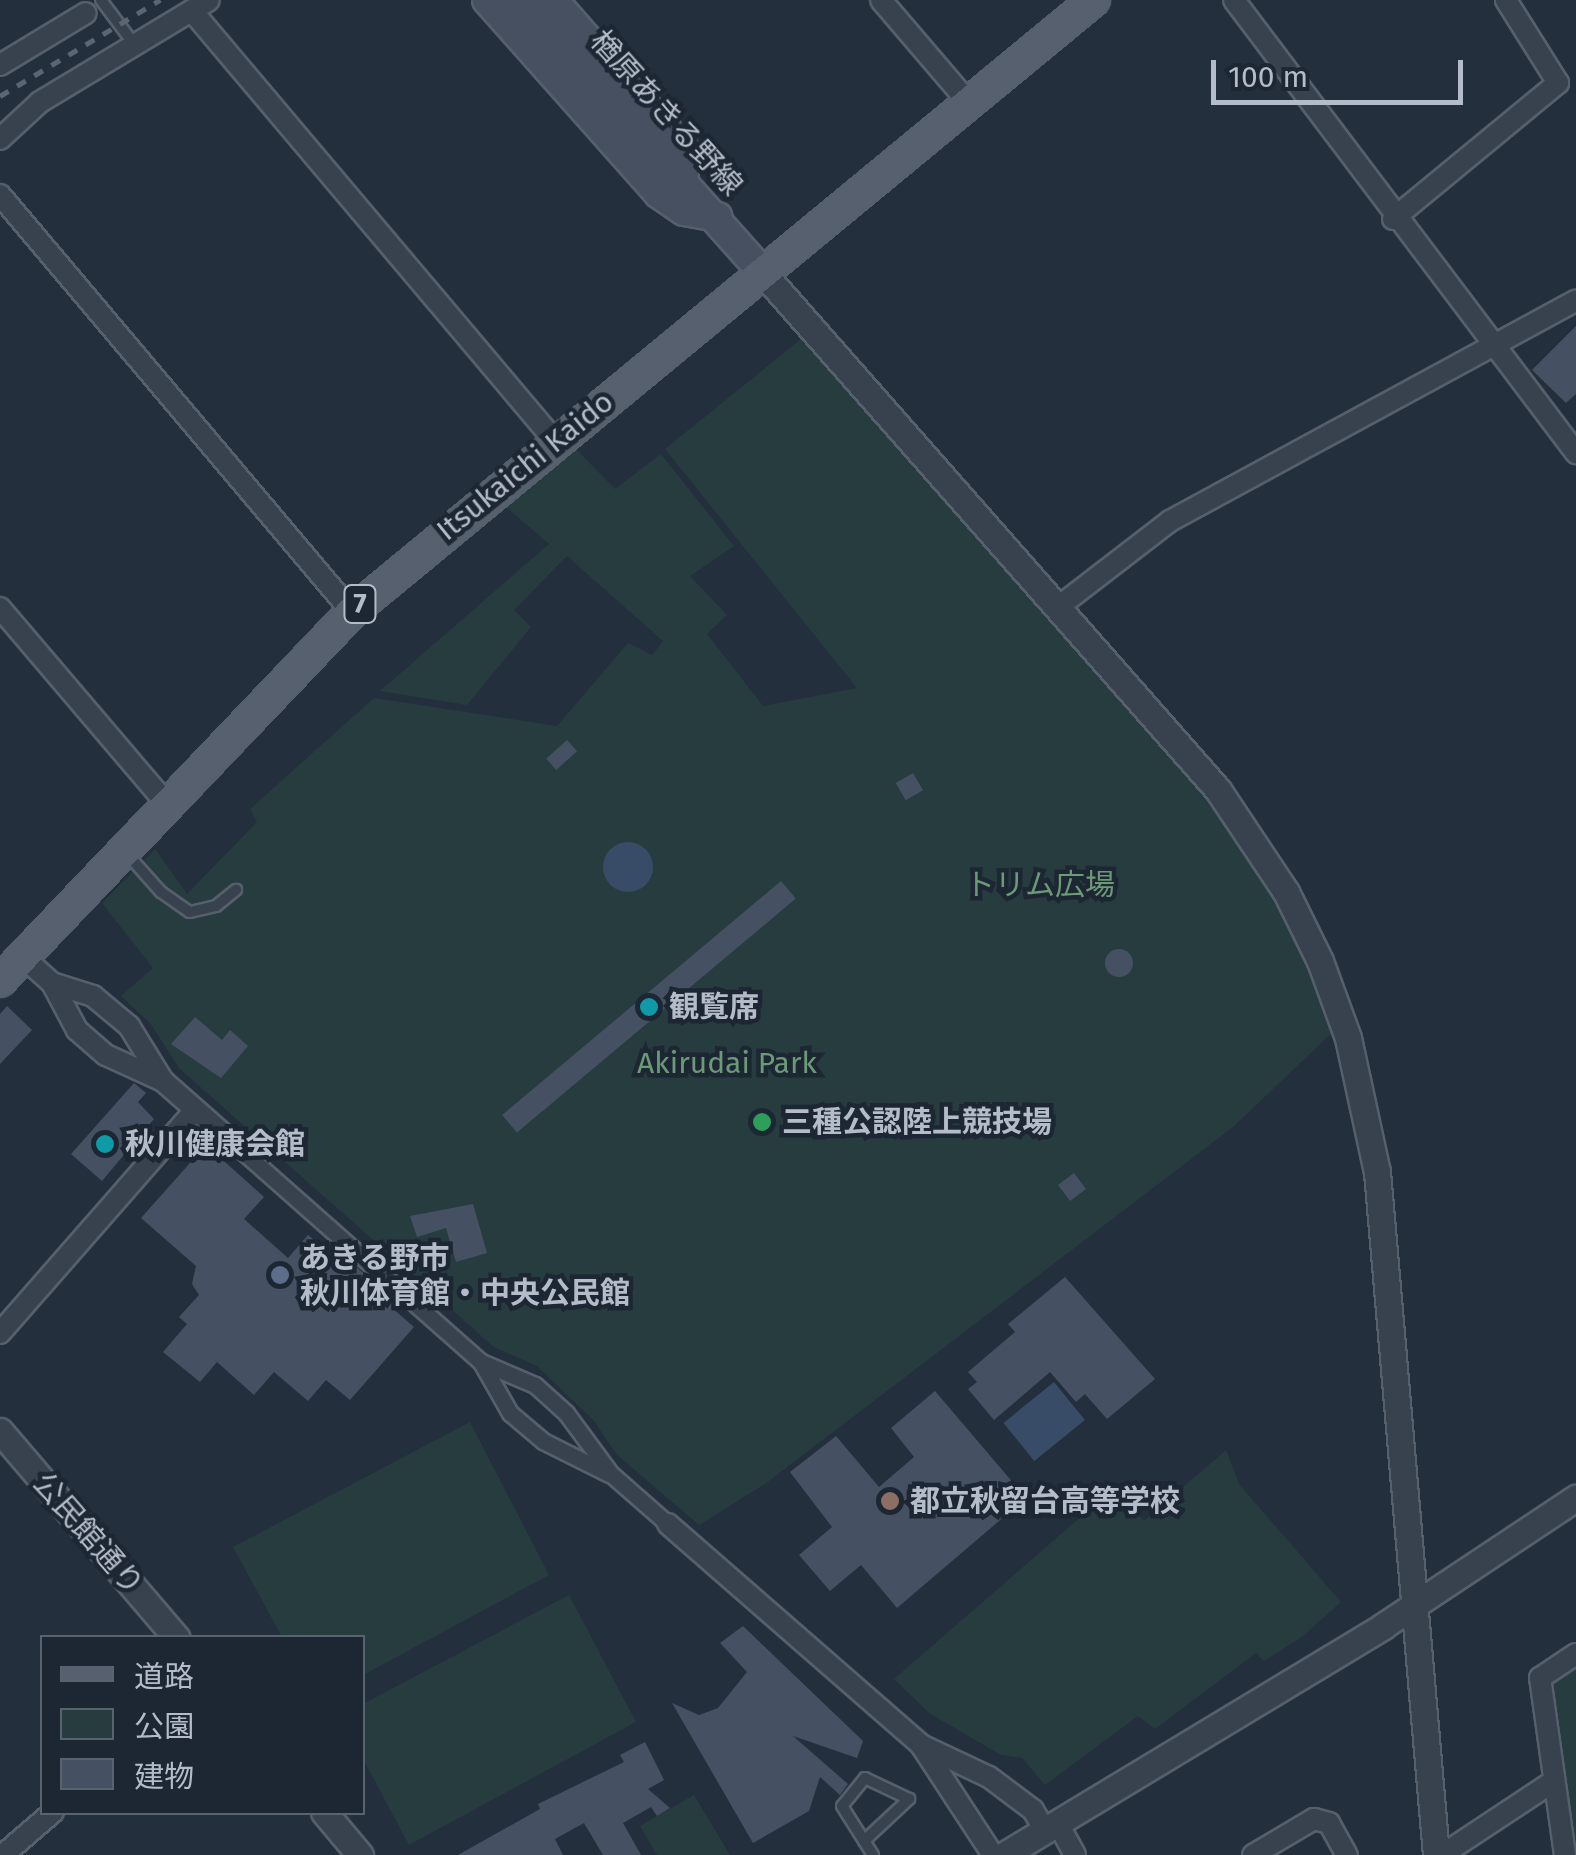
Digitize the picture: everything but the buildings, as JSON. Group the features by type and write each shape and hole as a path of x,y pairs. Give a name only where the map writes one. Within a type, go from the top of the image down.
{"main road":[{"path":"487,0 659,194 684,211 717,217"},
{"name":"楢原あきる野線","path":"520,0 762,272"},
{"path":"552,0 686,152 682,180"},
{"name":"Itsukaichi Kaido","path":"0,981 352,612 1094,0"}],"street":[{"path":"880,0 969,104"},
{"path":"1234,0 1393,219 1576,453"},
{"path":"1393,219 1558,83 1506,0"},
{"path":"0,138 40,102 201,5 555,441"},
{"path":"0,65 94,6"},
{"path":"0,195 352,612"},
{"path":"762,272 1218,790 1262,854 1320,961 1345,1028 1377,1172 1439,1855 1554,1782"},
{"path":"1058,608 1170,521 1576,301"},
{"path":"0,608 168,804"},
{"path":"23,956 52,984 70,1018 106,1056 162,1081 196,1110 481,1362 505,1404 553,1448 611,1474"},
{"path":"52,984 93,996 128,1026 162,1081"},
{"path":"70,1018 80,998 93,996"},
{"path":"106,1056 124,1053 133,1043 128,1026"},
{"path":"0,1334 196,1110"},
{"path":"481,1362 527,1381 573,1421 611,1474 921,1745 993,1855"},
{"path":"505,1404 518,1383 527,1381"},
{"path":"553,1448 565,1442 573,1421"},
{"name":"公民館通り","path":"0,1430 174,1635"},
{"path":"1004,1855 1414,1606 1576,1498"},
{"path":"1565,1855 1540,1678 1576,1654"},
{"path":"921,1745 989,1777 1033,1810 1076,1855"},
{"path":"3,1855 50,1815"},
{"path":"327,1815 360,1855"},
{"path":"1253,1855 1314,1819 1329,1823 1347,1855"}],"lane":[{"path":"94,6 135,45"},
{"path":"124,850 161,892 190,912 216,906 236,890"},
{"path":"864,1841 910,1798 865,1778 842,1806 872,1855"}],"green space":[{"name":"Akirudai Park","path":"801,339 1219,813 1300,943 1335,1030 1233,1127 765,1484 699,1525 617,1455 594,1421 537,1366 494,1347 179,1068 150,1023 121,996 153,968 102,903 155,849 187,894 257,822 250,809 374,698 557,726 628,643 652,655 663,641 567,556 514,610 531,627 467,705 380,691 549,544 505,506 576,449 615,489 661,454 734,546 690,576 727,615 707,634 763,706 857,688 665,449"},
{"path":"470,1422 549,1575 365,1674 365,1635 281,1635 233,1547"},
{"path":"1226,1450 1239,1484 1341,1602 1303,1636 1264,1661 1256,1653 1155,1729 1138,1716 1045,1785 1022,1758 1001,1755 929,1713 894,1679 1113,1489 1144,1521"},
{"path":"569,1595 636,1722 409,1845 365,1763 365,1703"},
{"path":"1576,1662 1576,1855 1549,1688"},
{"path":"694,1795 730,1855 657,1855 640,1826"}],"water":[{"path":"628,842 646,849 653,867 646,885 628,892 610,885 603,867 610,849"},
{"path":"1054,1382 1085,1420 1034,1461 1003,1423"}],"railway":[{"path":"0,96 160,0"}],"place":[{"name":"観覧席","path":"649,1007"},
{"name":"三種公認陸上競技場","path":"762,1122"},
{"name":"秋川健康会館","path":"105,1144"},
{"name":"あきる野市 秋川体育館・中央公民館","path":"280,1275"},
{"name":"都立秋留台高等学校","path":"890,1501"}],"park label":[{"name":"トリム広場","path":"1040,885"}]}
